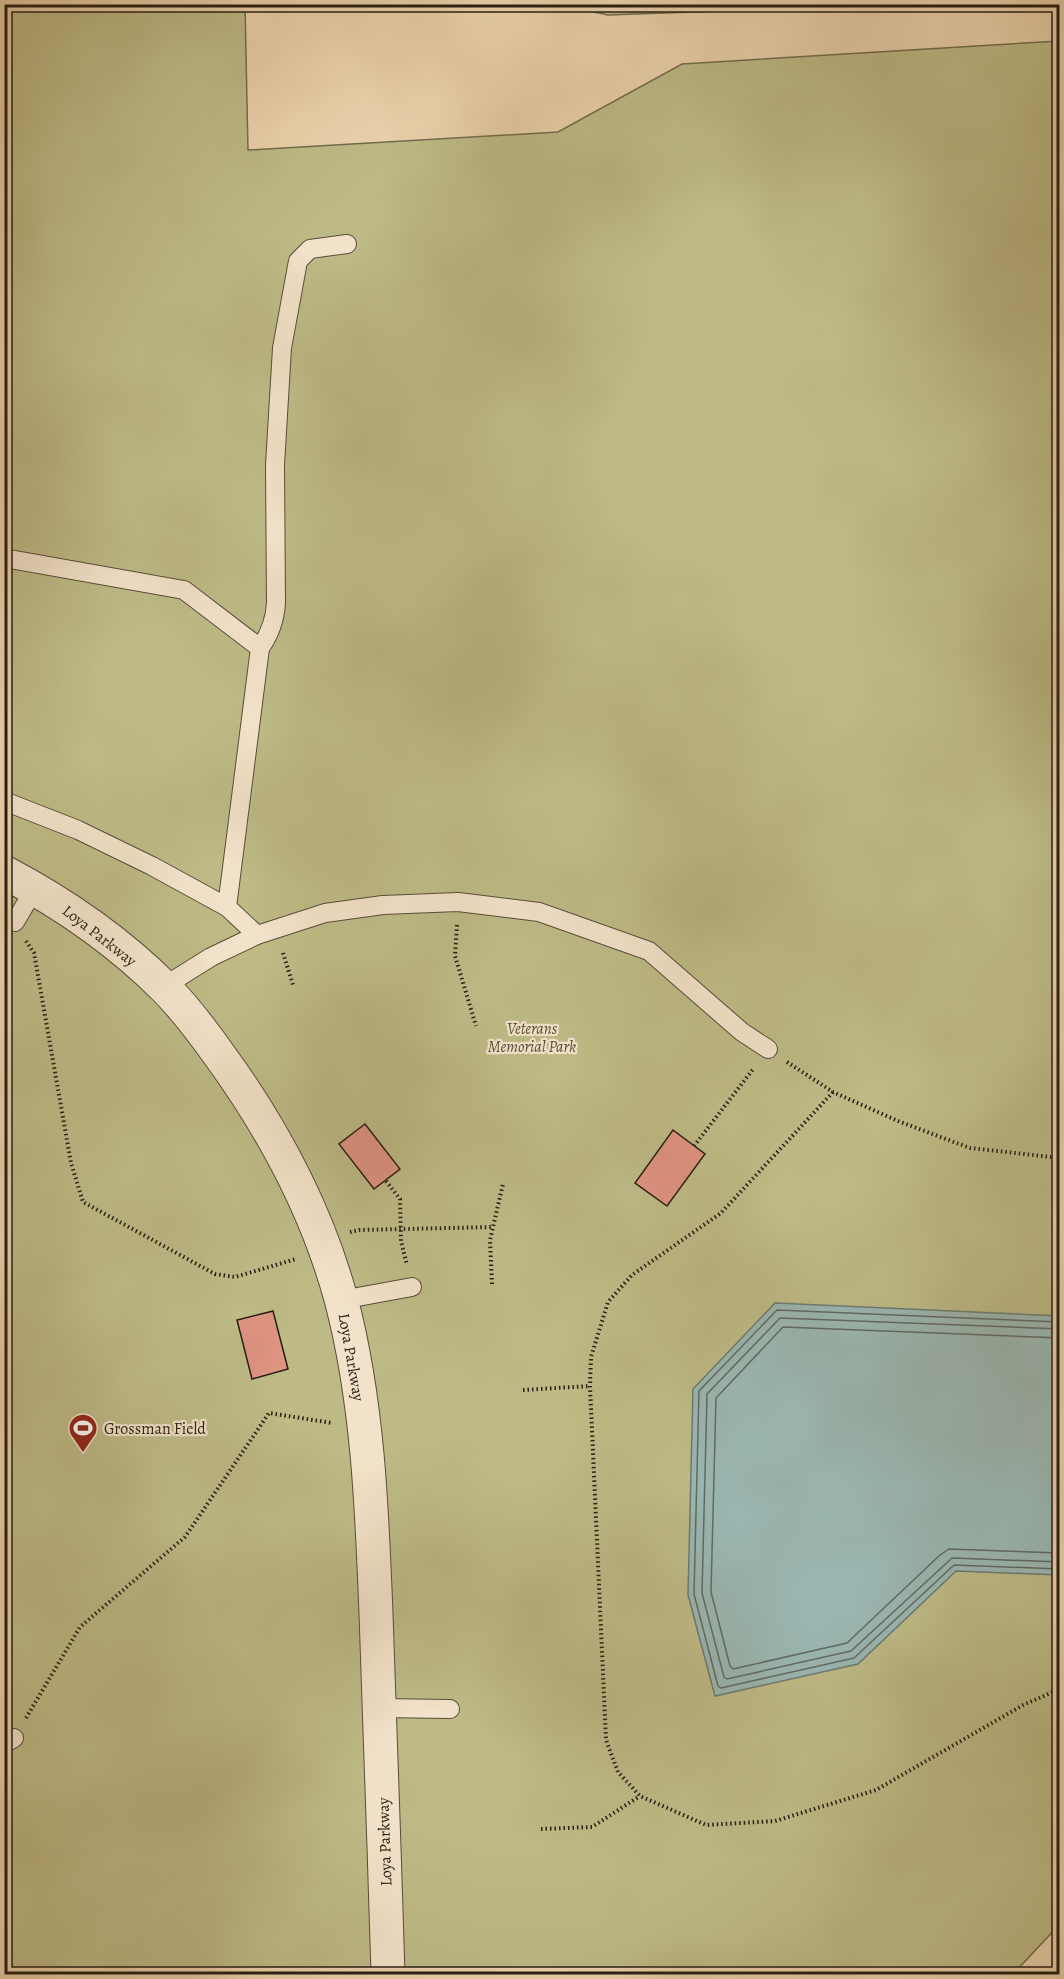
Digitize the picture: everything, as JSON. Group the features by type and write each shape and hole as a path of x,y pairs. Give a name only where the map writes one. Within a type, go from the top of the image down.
{"street":[{"name":"Loya Parkway","path":"4,872 35,888 100,931 163,987 192,1017 243,1088 284,1157 323,1243 341,1300 354,1359 363,1422 372,1520 388,1974"}],"lane":[{"path":"227,907 260,648 269,636 275,618 275,465 282,348 298,261 310,249 347,244"},
{"path":"4,558 184,590 260,648"},
{"path":"4,801 88,835 152,866 227,907 257,935"},
{"path":"15,922 35,888"},
{"path":"163,987 211,957 257,935 325,913 383,905 458,902 539,912 649,951 742,1032 768,1049"},
{"path":"341,1300 412,1287"},
{"path":"380,1708 450,1709"}],"path":[{"path":"15,922 34,953 71,1163 83,1202 215,1274 235,1277 295,1260 300,1255"},
{"path":"456,948 455,956 476,1026"},
{"path":"288,968 293,985"},
{"path":"694,1146 768,1049 833,1092 898,1121 970,1148 1059,1158"},
{"path":"833,1092 721,1213 632,1275 608,1302 591,1357 590,1386 606,1740 618,1772 640,1796 706,1825 775,1821 876,1791 1023,1705 1059,1689"},
{"path":"386,1180 400,1199 401,1241"},
{"path":"492,1284 490,1240 502,1184"},
{"path":"342,1235 359,1230 493,1227"},
{"path":"523,1390 590,1386"},
{"path":"9,1741 80,1627 185,1537 269,1413 333,1423 363,1422"},
{"path":"541,1829 592,1827 640,1796"}],"green space":[{"name":"Veterans Memorial Park","path":"5,5 245,5 248,150 558,132 682,64 1059,41 1059,1925 1013,1974 5,1974"},
{"path":"560,5 891,5 608,15"}],"water":[{"path":"775,1303 1059,1316 1059,1575 956,1571 858,1664 715,1696 688,1595 693,1389"}],"building":[{"path":"365,1124 400,1169 374,1189 339,1144"},
{"path":"673,1130 705,1154 667,1206 635,1183"},
{"path":"273,1311 288,1369 252,1379 237,1320"}],"place":[{"name":"Grossman Field","path":"83,1454"}]}
